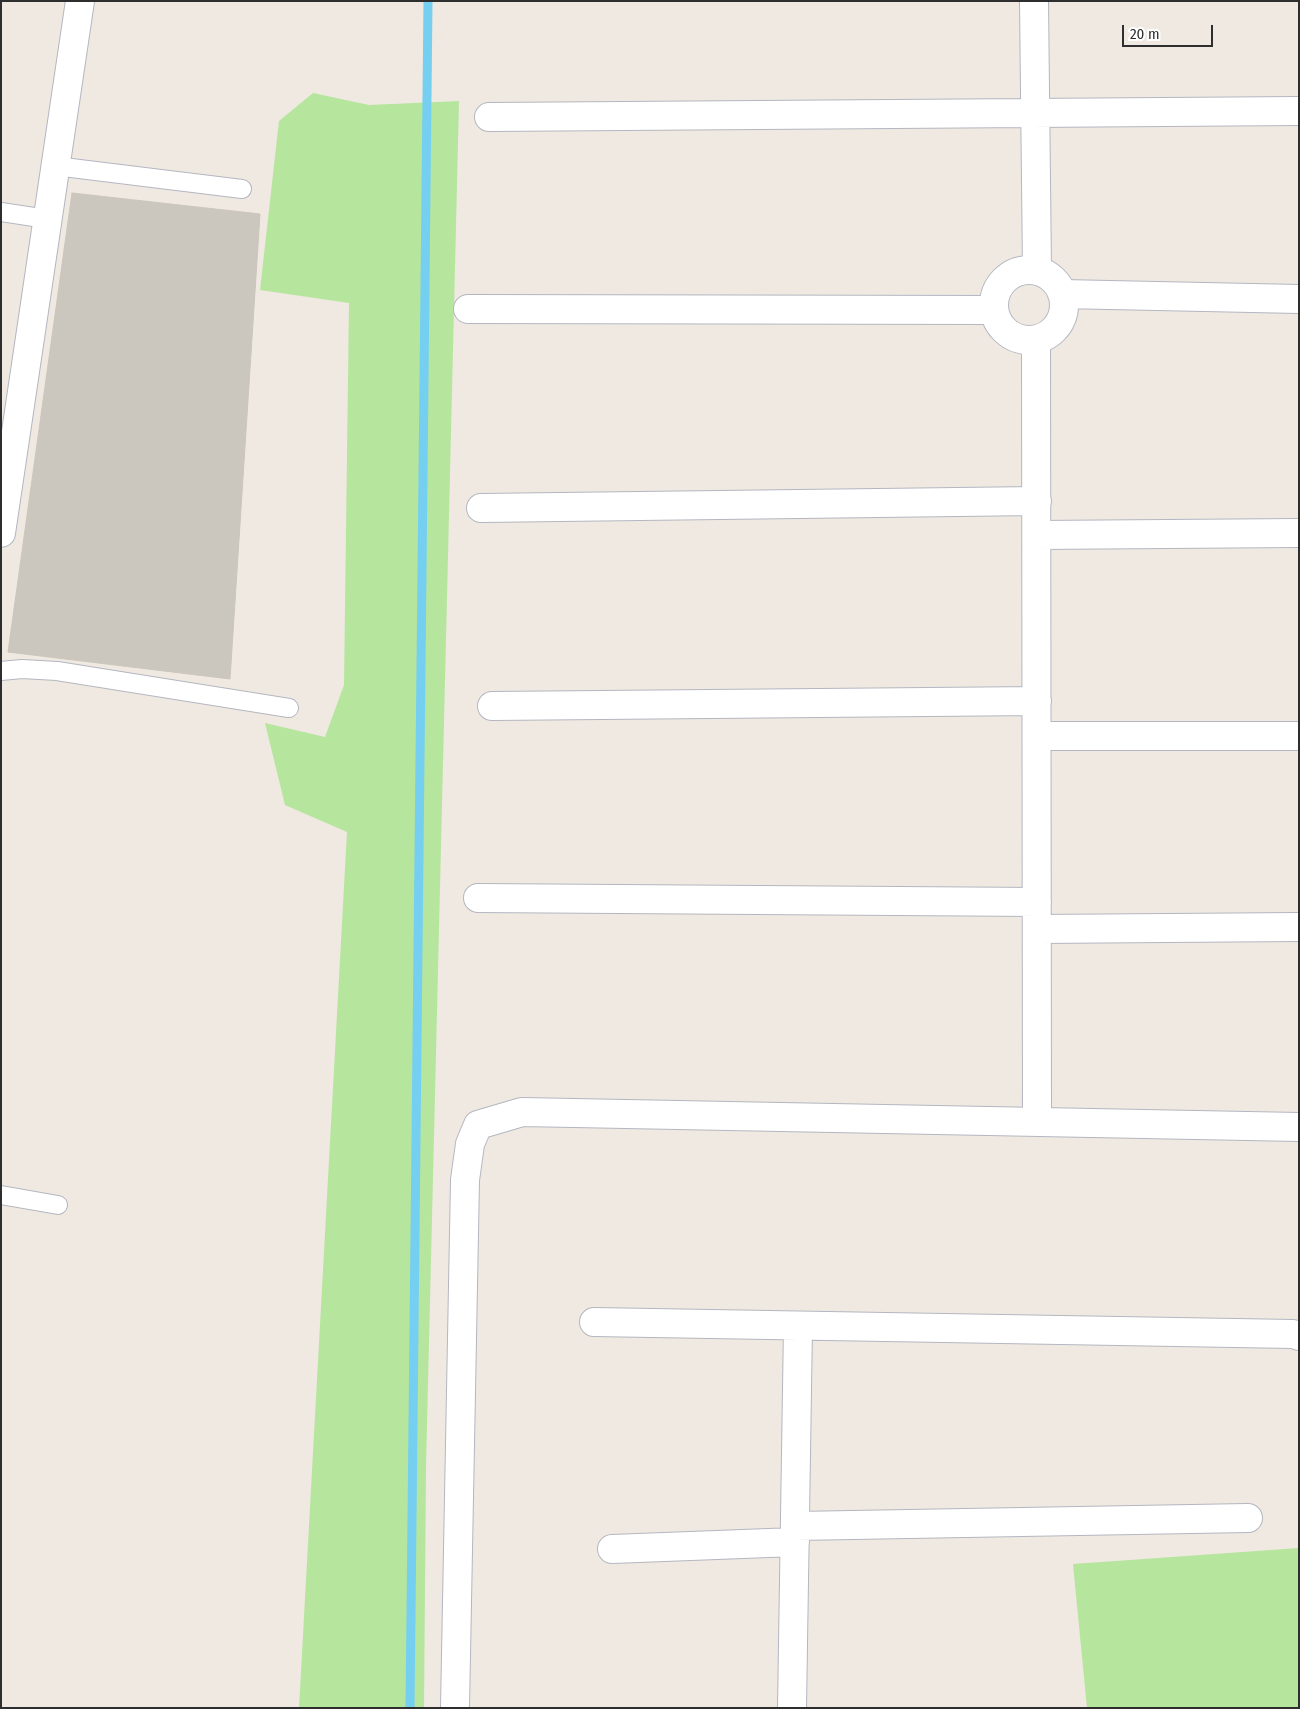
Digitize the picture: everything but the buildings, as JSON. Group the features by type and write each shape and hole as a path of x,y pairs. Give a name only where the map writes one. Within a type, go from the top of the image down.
{"street":[{"path":"1,533 80,1"},
{"path":"1034,1 1037,271"},
{"path":"489,117 1299,111"},
{"path":"1037,271 1048,276 1057,284 1062,294 1064,306 1062,318 1056,328 1036,340 1012,337 1003,330 997,321 994,310 994,298 998,288 1005,279 1015,272 1037,271"},
{"path":"1062,294 1299,299"},
{"path":"468,309 994,310"},
{"path":"1036,340 1037,1122"},
{"path":"481,508 1037,501"},
{"path":"1037,535 1299,533"},
{"path":"492,706 1037,701"},
{"path":"1037,736 1299,736"},
{"path":"478,898 1037,902"},
{"path":"1037,929 1299,927"},
{"path":"455,1708 465,1180 470,1144 478,1124 522,1112 1299,1127"},
{"path":"594,1322 1283,1334 1299,1336"},
{"path":"792,1708 798,1326"},
{"path":"612,1549 796,1534 1248,1518"}],"lane":[{"path":"55,166 242,189"},
{"path":"1,212 47,219"},
{"path":"1,671 22,669 56,670 289,708"},
{"path":"1,1195 58,1205"}],"green space":[{"path":"313,93 369,105 459,101 426,1466 424,1708 299,1708 347,832 285,805 265,723 325,737 344,685 349,303 260,290 279,121"},
{"path":"1299,1548 1299,1708 1087,1708 1073,1564"}],"waterway":[{"path":"410,1708 428,1"}]}
